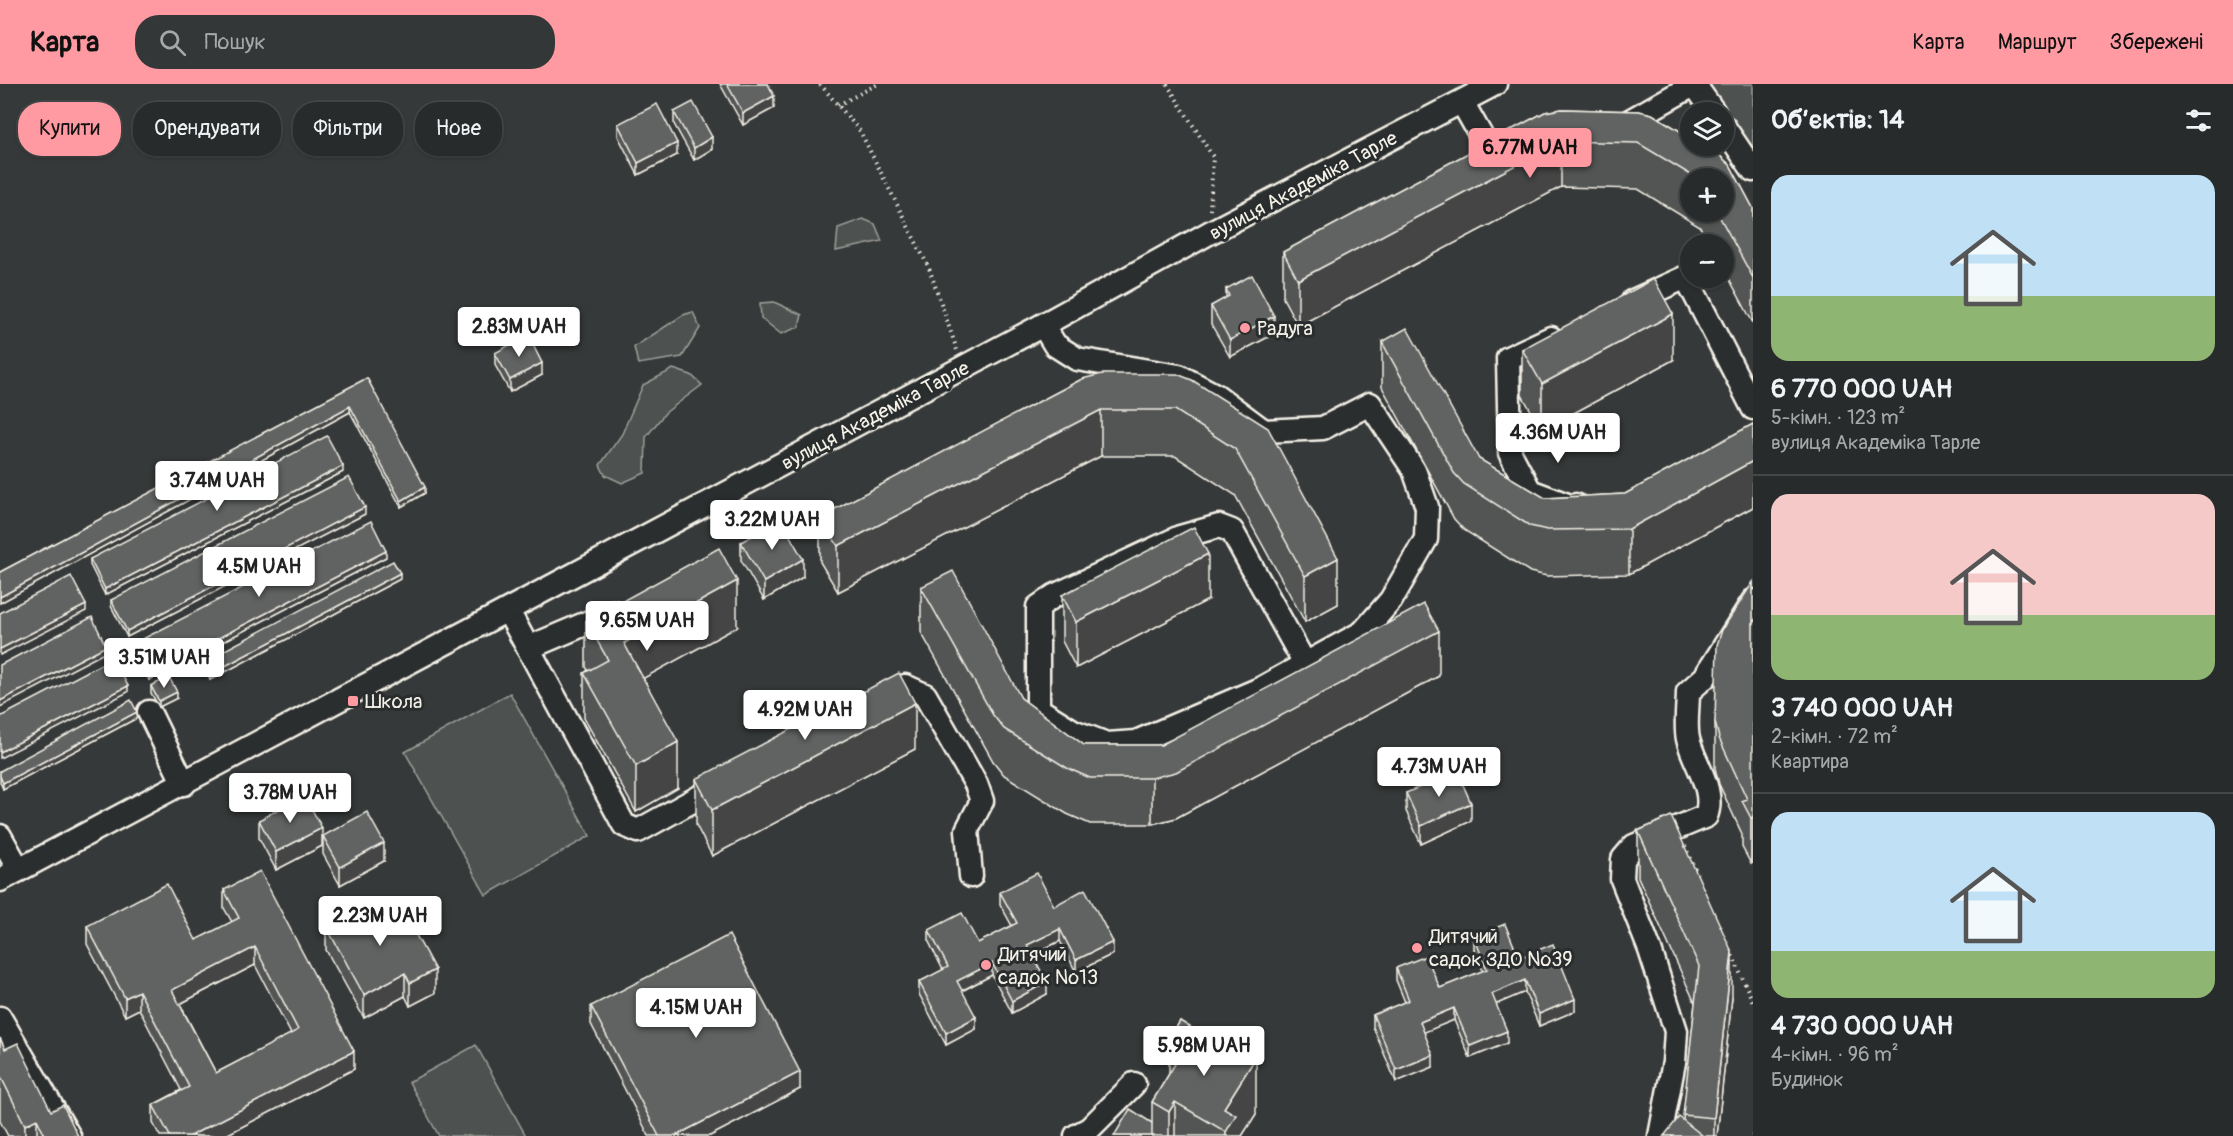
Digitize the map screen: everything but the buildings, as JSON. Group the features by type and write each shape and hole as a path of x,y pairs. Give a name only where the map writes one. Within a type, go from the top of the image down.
{"street":[{"name":"вулиця Академіка Тарле","path":"9,875 963,368 1209,233 1495,84"},
{"path":"1618,128 1694,84 1707,102"},
{"path":"1462,102 1502,153 1472,168"},
{"path":"1595,129 1611,126 1646,139"},
{"path":"1734,142 1753,170"},
{"path":"1613,310 1686,277 1753,408"},
{"path":"1043,325 1055,345 1077,359 1179,376 1217,396 1264,431 1323,428 1370,404 1414,470 1427,507 1426,539 1391,600 1363,632 1260,689 1136,742 1107,744 1073,731 1038,709 1038,607 1054,596 1180,537 1219,526 1232,531 1305,664"},
{"path":"1571,330 1508,358 1510,453 1530,490 1570,506 1602,504"},
{"path":"1660,1136 1674,1062 1677,1031 1650,950 1622,879 1623,859 1634,846 1706,816 1710,806 1707,789 1688,738 1688,692 1705,677 1753,601"},
{"path":"528,648 638,602"},
{"path":"508,611 624,825 638,831 743,773"},
{"path":"865,708 905,686 925,695 976,784 982,801 967,830 971,876"},
{"path":"149,712 184,784"},
{"path":"0,836 9,875"},
{"path":"0,1018 69,1136"},
{"path":"1076,1136 1089,1129 1134,1084"}],"path":[{"path":"820,84 860,130 929,268 963,368"},
{"path":"838,105 878,84"},
{"path":"1167,84 1213,157 1209,233"},
{"path":"1677,828 1701,882"},
{"path":"1729,947 1753,1002"}],"shaded area":[{"path":"1707,84 1753,84 1753,152 1734,124 1734,102 1719,102"},
{"path":"863,219 875,224 882,241 836,251 838,228"},
{"path":"774,302 802,315 799,327 781,334 761,318 760,303"},
{"path":"693,312 700,328 682,357 638,364 634,347 683,315"},
{"path":"673,369 691,375 702,385 665,413 646,437 645,473 622,483 605,475 600,465 622,434 643,385"},
{"path":"510,693 590,836 486,895 405,752"},
{"path":"476,1045 526,1136 439,1136 409,1082"}],"place":[{"name":"Радуга","path":"1245,328"},
{"name":"Школа","path":"353,701"},
{"name":"Дитячий садок ЗДО №39","path":"1417,948"},
{"name":"Дитячий садок №13","path":"986,965"}]}
